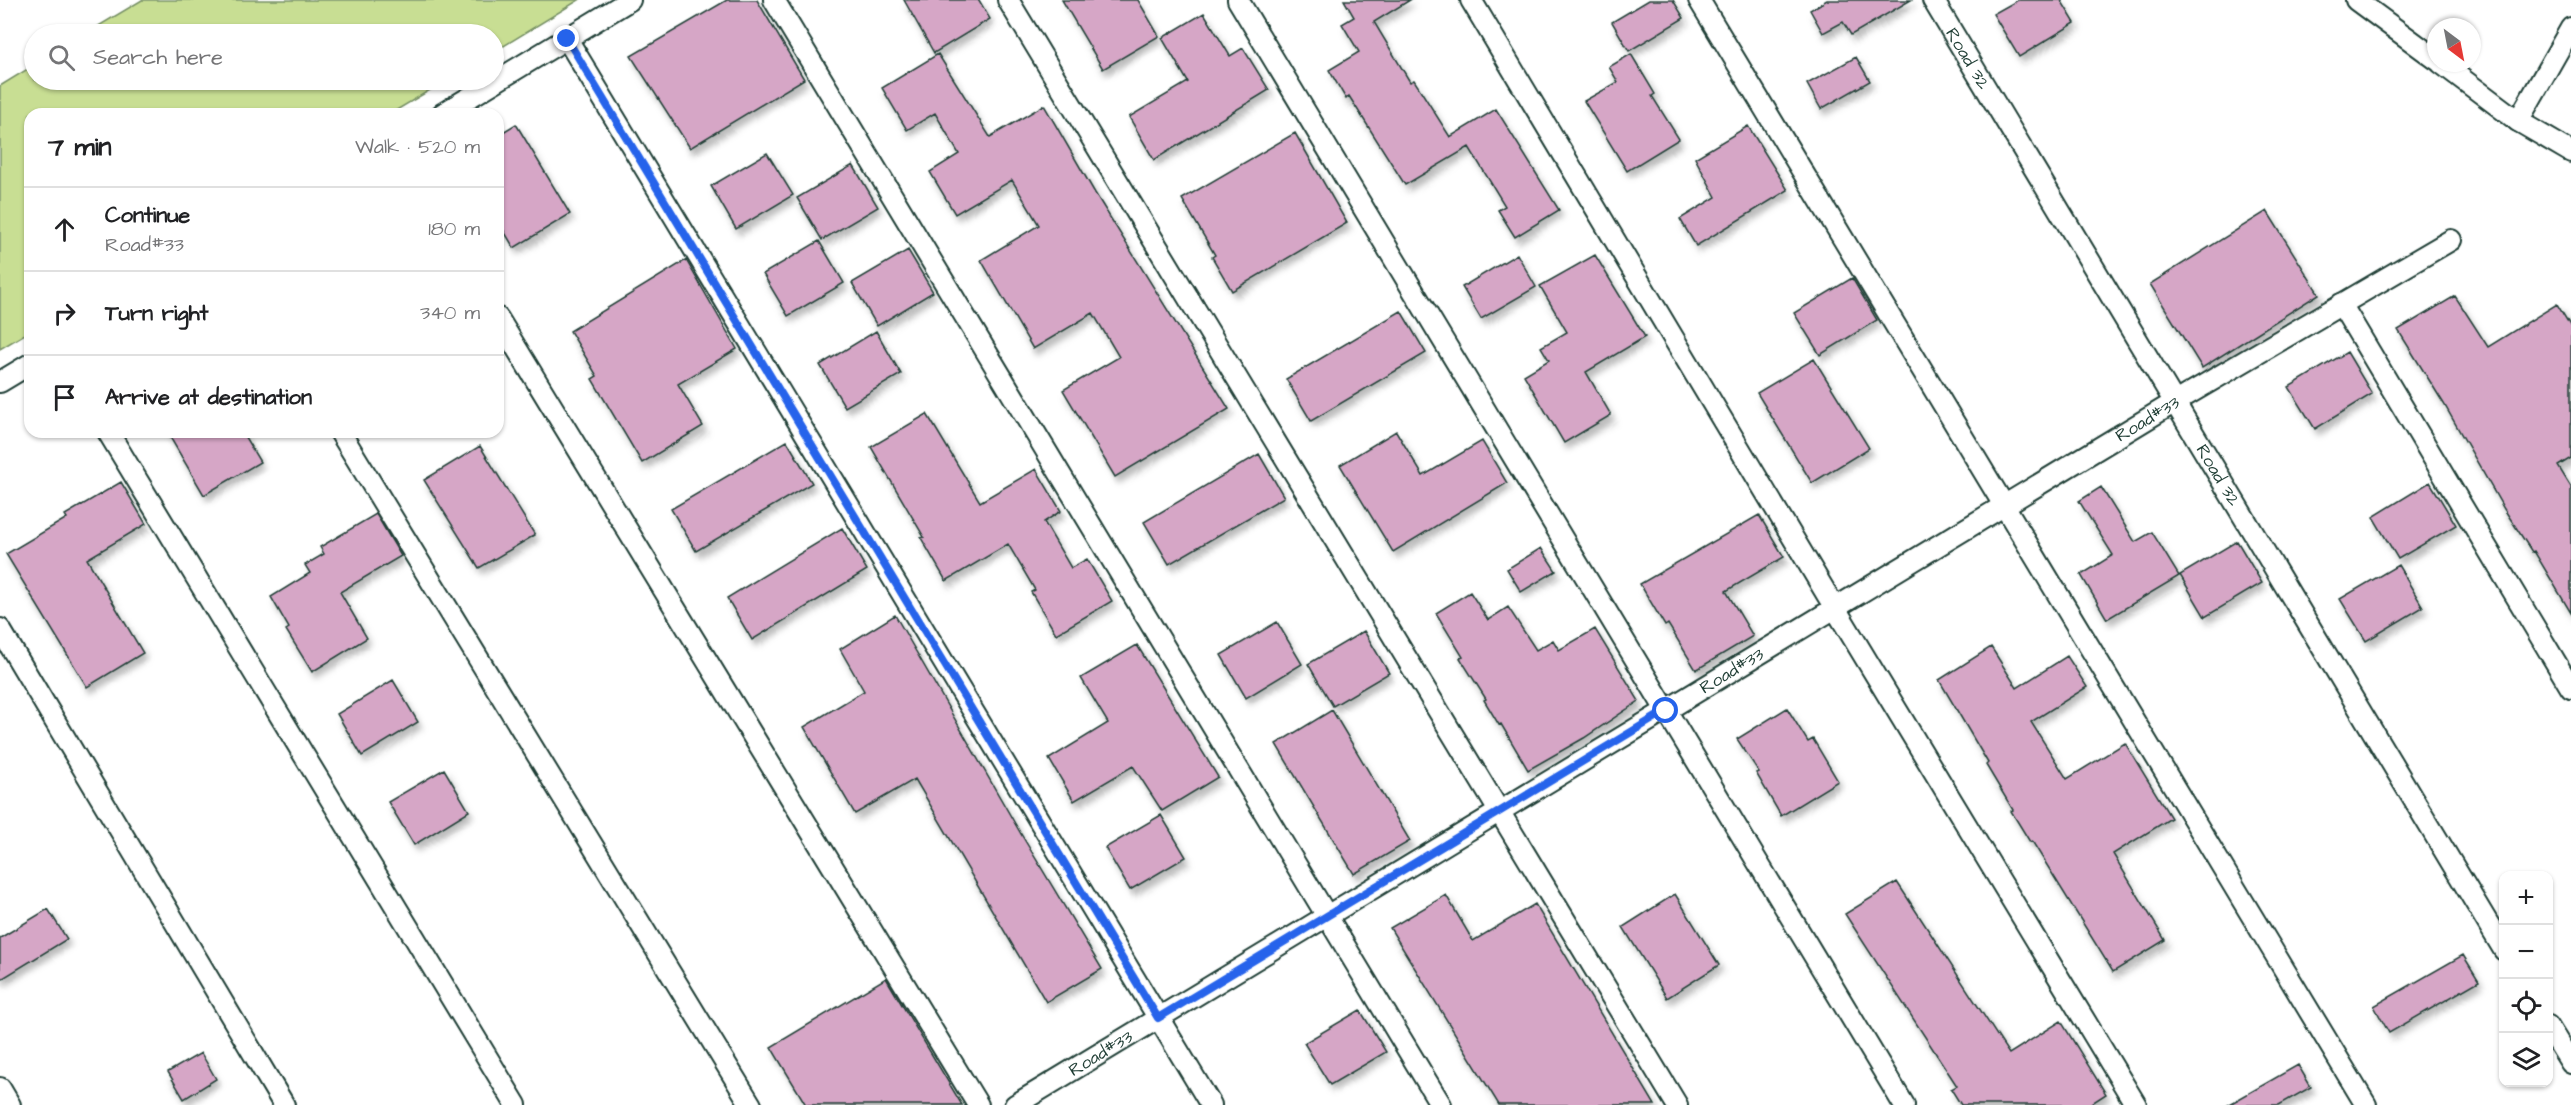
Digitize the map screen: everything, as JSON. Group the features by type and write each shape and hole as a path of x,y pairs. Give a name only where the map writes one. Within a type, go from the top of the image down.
{"street":[{"path":"504,77 630,0"},
{"path":"774,0 1441,1105"},
{"path":"1008,0 1677,1105"},
{"path":"1238,0 1904,1105"},
{"path":"1471,0 2136,1105"},
{"path":"1699,0 2366,1105"},
{"name":"Road 32","path":"1933,0 2499,942"},
{"path":"2356,0 2427,52"},
{"path":"2518,121 2571,28"},
{"path":"567,39 1211,1105"},
{"path":"2453,72 2518,121 2571,152"},
{"path":"452,108 482,90"},
{"name":"Road#33","path":"1015,1105 2004,505 2451,240"},
{"path":"2341,304 2571,688"},
{"path":"504,328 978,1105"},
{"path":"0,382 24,368"},
{"path":"112,438 516,1105"},
{"path":"344,438 750,1105"},
{"path":"0,629 284,1105"},
{"path":"2552,1033 2571,1063"},
{"path":"0,1088 10,1105"}],"green space":[{"path":"142,0 579,0 504,46 504,24 102,24"},
{"path":"24,71 24,90 430,90 400,108 24,108 24,335 0,349 0,86"}],"building":[{"path":"727,0 757,0 804,79 690,148 631,56"},
{"path":"904,0 979,0 990,19 934,53"},
{"path":"1062,0 1138,0 1159,36 1103,69"},
{"path":"1344,0 1410,0 1374,22 1410,82 1414,80 1450,137 1496,109 1559,210 1515,237 1498,210 1505,206 1469,147 1405,185 1349,96 1346,99 1329,70 1359,52 1342,24 1354,17"},
{"path":"1649,0 1673,0 1684,18 1629,51 1612,22"},
{"path":"1827,0 1911,0 1851,35 1843,22 1823,33 1810,10"},
{"path":"2018,0 2061,0 2075,23 2019,57 1993,14"},
{"path":"1204,13 1230,56 1243,48 1269,90 1154,160 1129,117 1188,82 1162,38"},
{"path":"938,54 990,137 1044,105 1095,193 1229,409 1115,477 1063,390 1119,357 1093,313 1033,349 981,260 1039,225 1012,180 955,214 930,172 959,154 935,113 907,130 882,88"},
{"path":"1631,54 1655,94 1652,96 1679,139 1627,171 1584,101 1618,82 1609,67"},
{"path":"1856,57 1870,81 1821,109 1807,84"},
{"path":"516,124 570,214 514,248 504,231 504,131"},
{"path":"1748,126 1788,190 1696,246 1680,219 1716,197 1695,158"},
{"path":"1295,133 1347,223 1232,291 1212,257 1215,255 1182,199"},
{"path":"767,153 793,195 736,229 711,186"},
{"path":"853,165 878,207 822,240 797,198"},
{"path":"2267,211 2319,294 2202,368 2150,284"},
{"path":"819,241 844,283 788,316 763,274"},
{"path":"908,250 933,292 877,326 852,283"},
{"path":"1517,254 1536,287 1481,319 1462,287"},
{"path":"1595,255 1645,337 1586,372 1611,415 1564,443 1524,375 1549,360 1541,347 1567,332 1540,286"},
{"path":"686,260 737,349 678,384 703,426 642,463 592,379 597,376 570,331"},
{"path":"1852,278 1877,320 1820,355 1794,313"},
{"path":"2455,296 2488,347 2557,304 2571,327 2571,458 2558,466 2571,487 2571,613 2534,551 2532,552 2504,509 2444,404 2398,330"},
{"path":"1401,311 1426,353 1311,421 1286,379"},
{"path":"876,331 901,374 845,407 820,365"},
{"path":"2347,352 2372,394 2315,429 2289,387"},
{"path":"1814,359 1869,448 1812,483 1757,393"},
{"path":"927,414 980,502 1036,469 1061,511 1044,522 1071,568 1087,559 1112,601 1056,634 1031,592 1035,590 1008,544 946,581 921,538 924,537 871,447"},
{"path":"1396,431 1423,476 1482,441 1507,483 1393,552 1340,465"},
{"path":"171,438 246,438 260,462 204,495"},
{"path":"787,441 812,483 696,551 671,509"},
{"path":"480,446 535,535 479,568 424,480"},
{"path":"1259,454 1284,497 1169,564 1144,522"},
{"path":"121,482 146,524 87,559 143,653 87,687 6,554 67,518 65,515"},
{"path":"2430,482 2456,525 2398,559 2373,517"},
{"path":"2101,487 2135,542 2152,532 2179,576 2107,619 2081,575 2113,555 2079,501"},
{"path":"376,514 401,556 340,592 367,638 312,672 286,630 289,628 271,597 310,573 305,565 324,554 320,547"},
{"path":"1759,515 1784,557 1726,591 1753,636 1696,670 1668,624 1665,626 1640,584"},
{"path":"842,528 867,570 752,640 727,598"},
{"path":"2237,541 2262,583 2205,617 2180,575"},
{"path":"1541,548 1556,571 1521,592 1507,569"},
{"path":"2398,565 2423,607 2366,641 2340,599"},
{"path":"1470,592 1488,620 1508,607 1536,650 1553,640 1559,650 1595,629 1639,701 1584,738 1528,770 1484,700 1486,699 1460,658 1463,657 1436,613"},
{"path":"895,615 1102,969 1046,1002 915,779 855,814 804,727 864,691 840,649"},
{"path":"1277,622 1302,664 1246,698 1221,655"},
{"path":"1364,631 1389,673 1333,706 1308,664"},
{"path":"1137,645 1218,777 1162,811 1133,766 1074,801 1049,759 1108,723 1081,678"},
{"path":"1991,647 2017,688 2067,656 2087,687 2031,722 2067,779 2125,743 2171,818 2113,854 2165,940 2113,972 2011,811 2013,810 1986,765 1988,763 1939,680"},
{"path":"393,680 418,722 362,756 337,714"},
{"path":"1787,708 1808,742 1813,739 1838,781 1781,816 1756,773 1759,772 1737,739"},
{"path":"1332,710 1410,841 1354,874 1276,744"},
{"path":"444,769 469,811 414,845 388,802"},
{"path":"1161,815 1186,857 1130,890 1105,848"},
{"path":"1897,882 2009,1054 2061,1021 2106,1094 2089,1105 1961,1105 1951,1089 1957,1086 1845,914"},
{"path":"1675,894 1719,965 1667,998 1623,927"},
{"path":"1446,895 1473,941 1535,904 1655,1105 1499,1105 1390,928"},
{"path":"48,909 67,939 0,980 0,938"},
{"path":"2463,955 2479,981 2389,1033 2374,1006"},
{"path":"886,978 962,1105 806,1105 771,1047"},
{"path":"1360,1010 1386,1052 1330,1085 1304,1043"},
{"path":"201,1053 216,1079 184,1099 168,1072"},
{"path":"2298,1065 2311,1087 2279,1105 2228,1105"}],"route":[{"path":"567,39 1158,1018 1666,711"}]}
